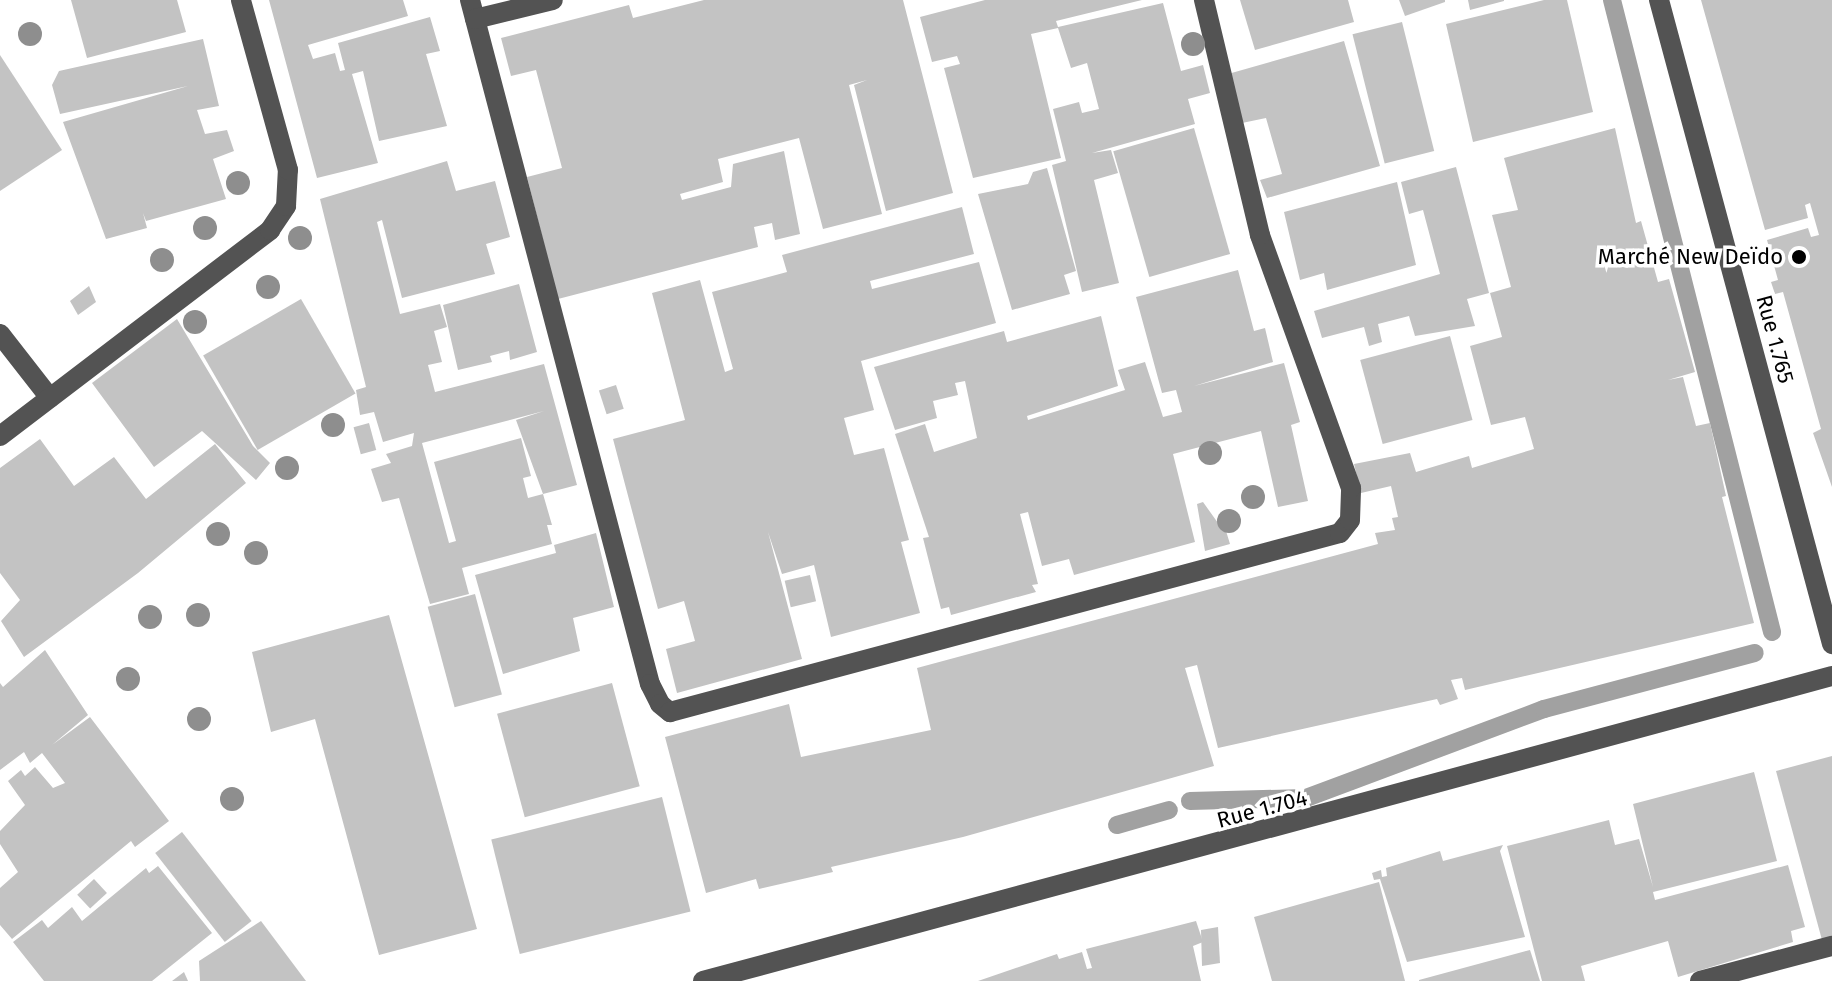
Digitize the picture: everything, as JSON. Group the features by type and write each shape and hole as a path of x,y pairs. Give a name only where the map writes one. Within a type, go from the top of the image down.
{"street":[{"path":"0,436 270,230 286,206 288,170 241,0"},
{"path":"553,0 473,10 650,684 670,712 1340,533 1350,520 1351,488 1260,235 1204,0"},
{"name":"Rue 1.765","path":"1659,0 1832,644"},
{"path":"0,334 50,398"},
{"name":"Rue 1.704","path":"703,981 1832,676"},
{"path":"1700,981 1832,946"}],"building":[{"path":"71,0 177,0 186,32 87,58"},
{"path":"269,0 403,0 408,16 308,45 313,59 335,53 340,71 345,70 338,43 430,17 440,51 426,54 447,126 379,141 363,71 352,74 378,163 317,178"},
{"path":"704,0 903,0 953,193 886,211 854,85 867,80 849,85 882,214 823,229 799,138 718,159 723,182 680,194 682,200 731,187 733,164 784,151 800,234 775,240 772,223 754,227 758,247 558,299 527,177 562,168 536,70 511,76 501,38 629,5 633,18"},
{"path":"985,0 1142,0 1056,21 1058,27 1163,3 1181,71 1203,65 1210,93 1188,99 1195,124 1092,153 1111,150 1118,173 1094,180 1119,283 1082,292 1052,165 1066,161 1053,109 1079,102 1082,113 1099,109 1087,63 1071,68 1058,28 1031,34 1061,158 973,178 944,68 960,64 957,56 932,62 920,17"},
{"path":"1240,0 1348,0 1354,22 1255,50"},
{"path":"1399,0 1445,0 1445,2 1405,16"},
{"path":"1468,0 1504,0 1504,1 1470,10"},
{"path":"1544,0 1567,0 1593,112 1473,142 1446,24"},
{"name":"Marché New Deïdo","path":"1701,0 1832,0 1832,487 1813,433 1821,429 1783,292 1775,294 1771,282 1778,280 1767,240 1808,228 1811,237 1819,235 1810,203 1805,205 1808,218 1765,230"},
{"path":"1402,22 1434,151 1385,163 1353,34"},
{"path":"203,39 219,106 197,110 205,134 227,130 234,151 213,159 226,199 146,221 143,213 147,228 106,239 63,122 188,86 60,114 52,85 59,71"},
{"path":"1344,41 1380,166 1267,198 1260,180 1282,174 1266,118 1242,123 1228,74"},
{"path":"0,55 62,150 0,191"},
{"path":"1194,128 1230,254 1149,277 1113,151"},
{"path":"1615,128 1636,223 1641,221 1658,282 1669,279 1695,372 1668,380 1683,377 1696,426 1710,423 1726,496 1722,497 1754,623 1465,690 1462,678 1451,680 1458,699 1440,705 1437,699 1218,748 1197,665 1185,668 1214,766 963,837 831,867 833,872 759,889 756,879 706,893 665,737 789,704 801,757 931,730 917,668 1378,544 1375,533 1395,530 1392,518 1398,517 1391,486 1361,493 1354,464 1410,453 1416,472 1469,456 1472,468 1534,449 1525,417 1491,425 1470,346 1502,337 1490,293 1511,287 1492,215 1518,210 1504,158"},
{"path":"447,161 456,191 495,181 510,237 486,244 495,274 402,298 382,220 377,222 400,314 440,304 447,327 434,331 442,362 428,365 435,392 544,364 577,485 543,494 552,525 547,525 552,544 462,568 469,594 430,604 399,498 382,502 371,469 391,463 386,454 412,446 414,433 383,442 374,412 360,415 356,390 366,387 320,199","holes":["544,411 516,420 543,494 528,498 523,478 531,476 521,438 434,462 456,541 449,543 422,443"]},
{"path":"1456,167 1489,293 1467,299 1475,326 1415,336 1409,316 1378,324 1382,342 1369,346 1364,327 1322,338 1314,311 1440,274 1423,210 1409,214 1401,182"},
{"path":"1047,168 1076,271 1064,275 1070,294 1012,310 978,194 1028,184 1033,172"},
{"path":"1397,182 1416,265 1327,290 1324,273 1300,280 1284,212"},
{"path":"962,207 974,254 870,281 872,289 979,262 996,323 861,361 874,410 844,418 854,455 884,448 909,540 901,542 920,613 831,637 814,565 782,574 768,532 802,659 677,693 666,649 695,641 684,601 658,609 613,439 685,420 652,293 700,280 725,372 733,369 712,292 787,272 782,255"},
{"path":"1238,270 1254,331 1265,328 1273,362 1194,386 1284,363 1300,422 1291,425 1308,501 1278,507 1261,431 1173,454 1195,542 1074,575 1069,559 1042,566 1028,512 1020,514 1038,584 1032,585 1036,592 951,615 949,607 941,609 923,538 929,537 895,434 925,424 934,452 977,438 965,381 955,383 958,395 933,401 937,418 895,430 874,367 1004,331 1007,342 1101,316 1118,386 1027,416 1028,420 1125,390 1118,370 1145,362 1163,417 1182,412 1176,390 1162,393 1136,297"},
{"path":"519,284 537,352 510,360 509,351 490,356 492,362 458,370 443,305"},
{"path":"89,286 96,302 78,315 70,301"},
{"path":"301,299 356,393 258,450 203,356"},
{"path":"177,319 253,446 270,463 256,480 202,431 154,467 92,383"},
{"path":"1450,336 1473,420 1383,444 1360,360"},
{"path":"616,385 624,409 607,414 599,391"},
{"path":"369,423 376,450 361,454 354,427"},
{"path":"40,439 74,486 114,457 146,499 215,444 246,483 138,573 24,657 1,621 20,600 0,573 0,468"},
{"path":"1203,502 1218,523 1223,521 1230,544 1205,551 1197,504"},
{"path":"596,533 614,607 573,618 580,651 503,674 475,575 556,553 554,545"},
{"path":"810,575 816,601 791,607 785,581"},
{"path":"475,594 502,694 455,707 428,607"},
{"path":"389,615 477,929 379,955 315,719 271,732 252,652"},
{"path":"45,650 88,715 52,745 90,717 169,821 135,847 131,841 12,939 0,925 0,888 18,872 0,844 0,831 25,805 8,781 21,770 25,776 35,767 53,788 65,783 42,753 30,763 24,752 0,770 0,683 3,687"},
{"path":"612,683 640,786 525,817 497,714"},
{"path":"1832,756 1832,937 1822,940 1776,771"},
{"path":"1754,772 1777,861 1653,892 1655,900 1788,865 1805,927 1791,931 1793,942 1678,977 1668,941 1581,966 1585,981 1542,981 1507,846 1609,820 1615,845 1639,839 1653,887 1633,804"},
{"path":"662,797 691,911 520,954 491,840"},
{"path":"182,832 252,921 225,942 155,853"},
{"path":"1503,845 1500,851 1525,937 1407,962 1380,879 1374,880 1372,873 1381,870 1382,877 1387,876 1386,868 1440,851 1443,861"},
{"path":"158,866 212,933 152,981 44,981 13,942 42,920 48,928 72,907 82,921 146,868 149,873"},
{"path":"94,879 107,893 90,909 77,895"},
{"path":"1379,882 1405,981 1272,981 1254,917"},
{"path":"261,921 306,981 200,981 199,961"},
{"path":"1196,921 1203,942 1193,946 1201,981 978,981 1057,954 1059,959 1082,952 1087,969 1092,968 1086,949"},
{"path":"1218,927 1220,963 1202,966 1201,930"},
{"path":"1530,950 1540,981 1419,981 1419,980"},
{"path":"184,972 188,981 172,981"}],"waterway":[{"path":"1612,0 1772,632"},
{"path":"1190,801 1306,798 1544,709 1755,653"},
{"path":"1117,825 1169,810"}],"place":[{"name":"Marché New Deïdo","path":"1799,257"}]}
